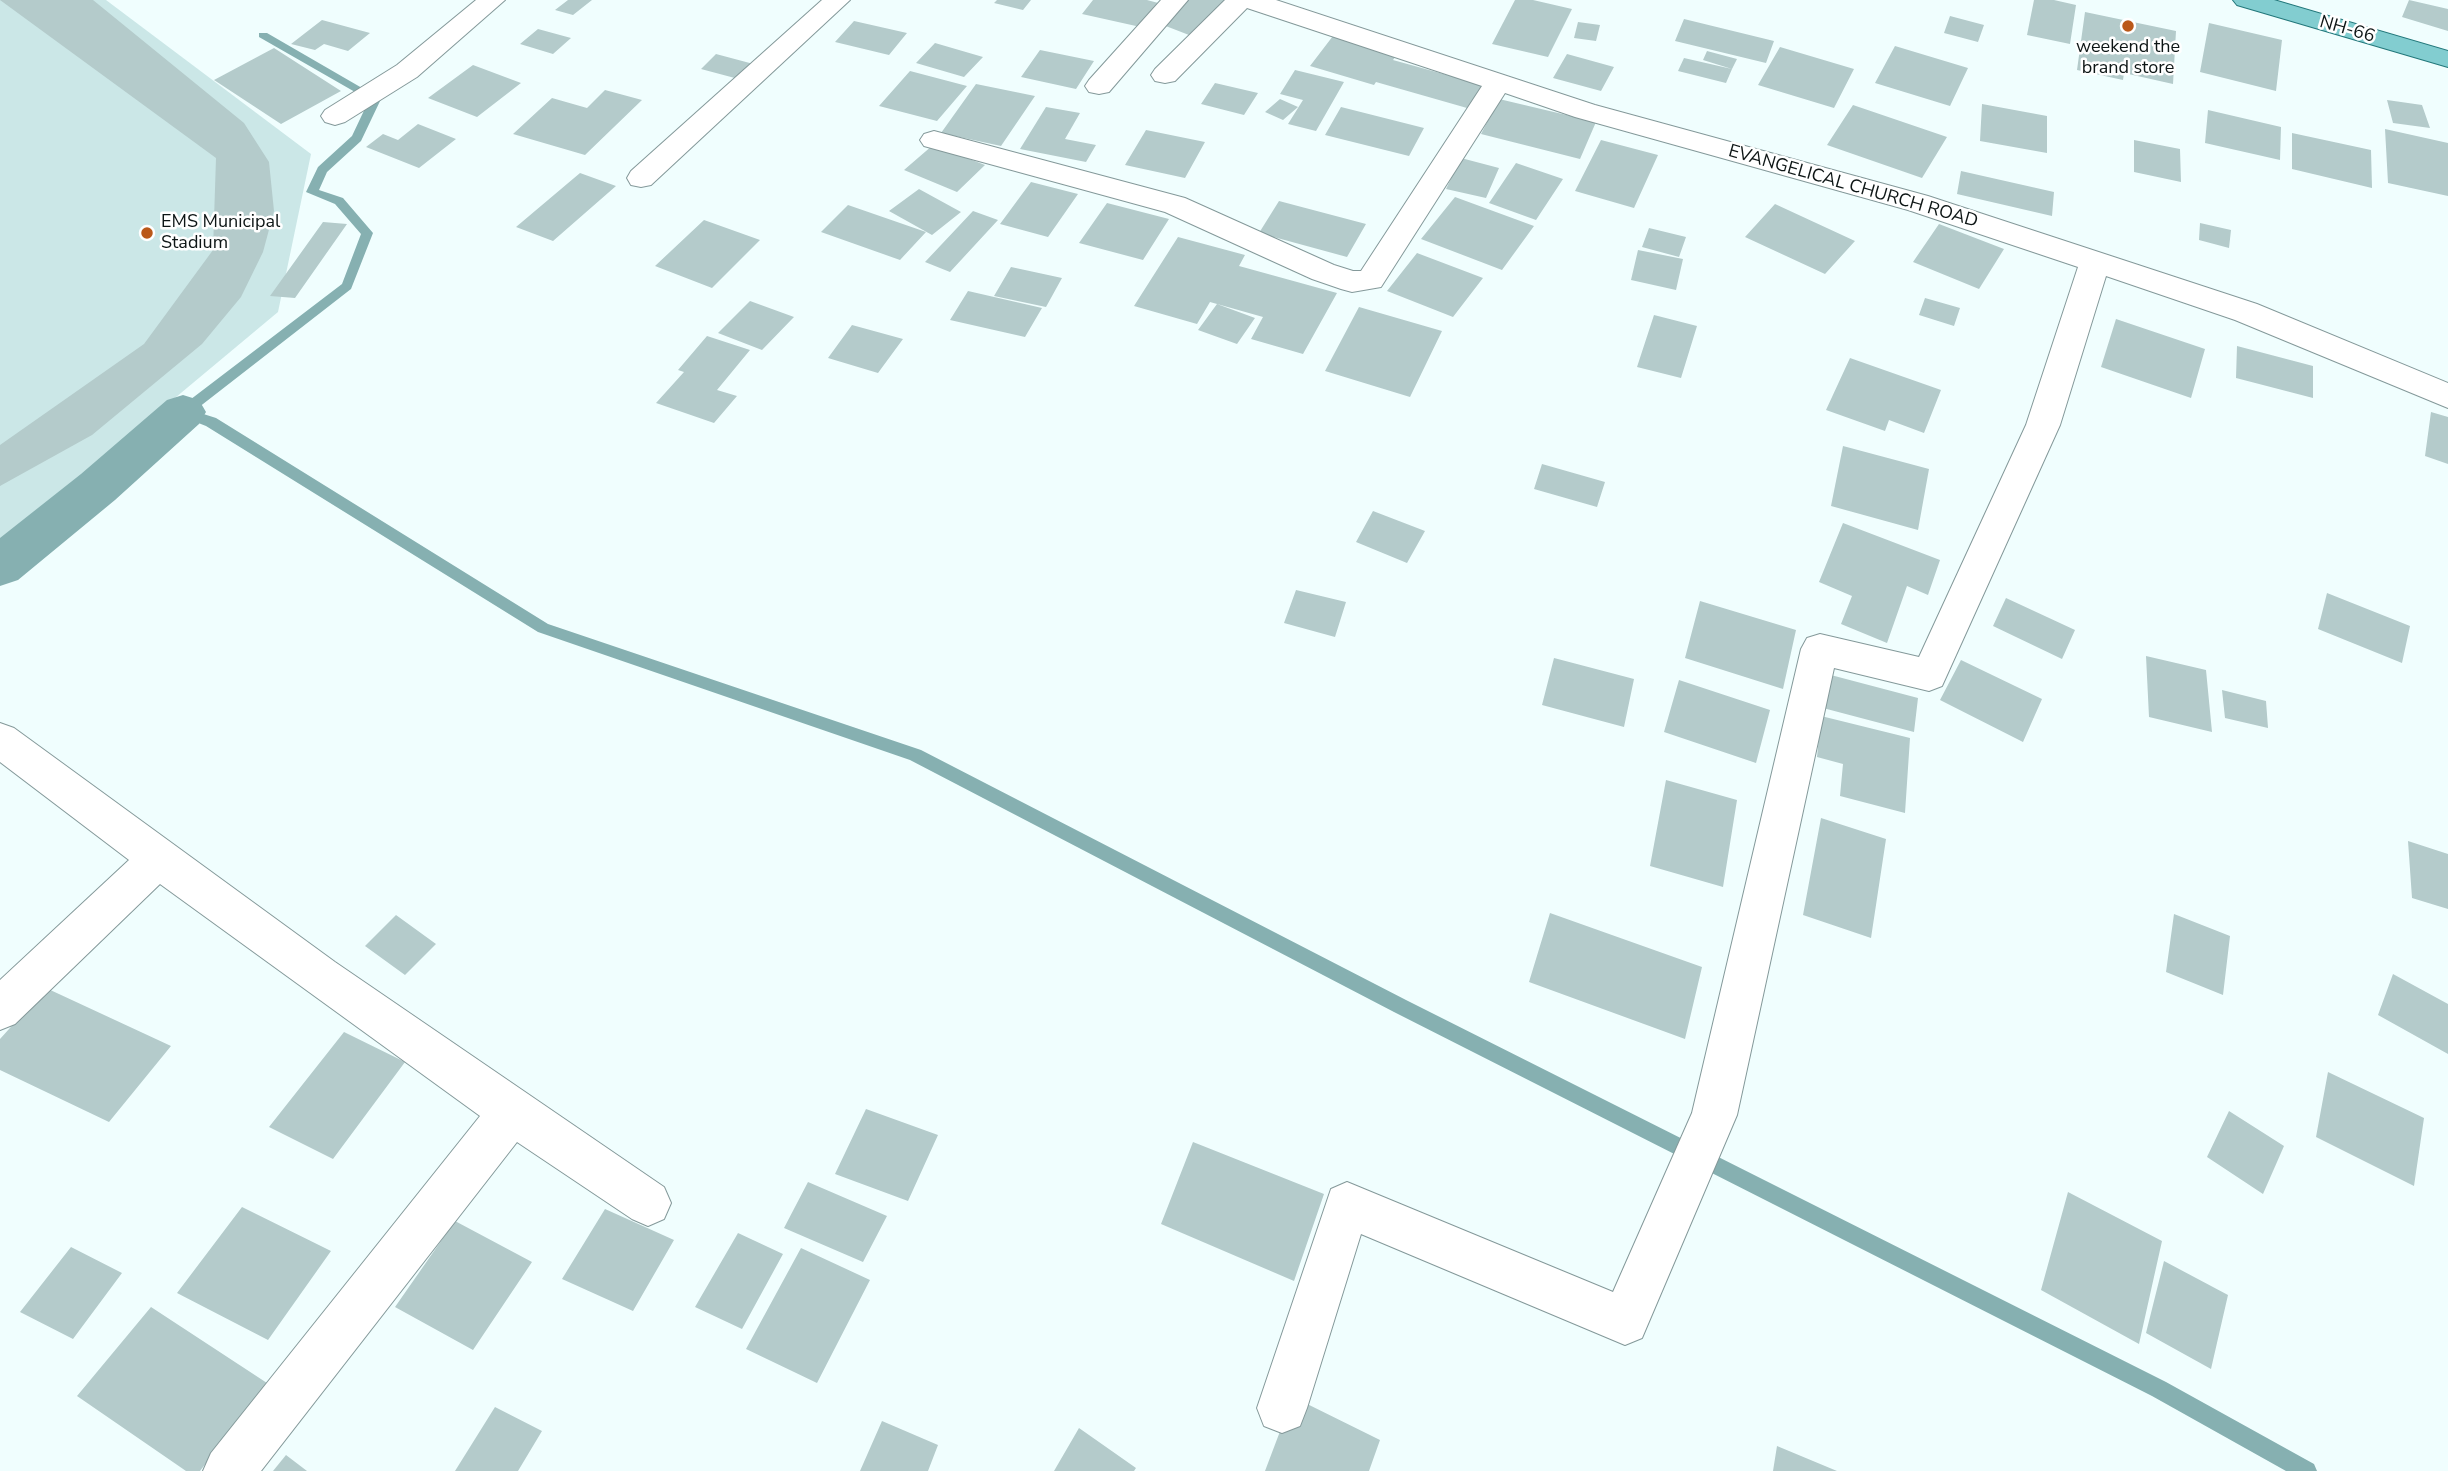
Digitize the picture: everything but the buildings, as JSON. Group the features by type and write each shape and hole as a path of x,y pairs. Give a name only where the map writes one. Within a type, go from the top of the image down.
{"main road":[{"name":"NH-66","path":"2246,0 2448,59"}],"street":[{"path":"335,116 407,71 492,0"},
{"path":"641,177 837,0"},
{"path":"1099,86 1175,0"},
{"path":"1165,75 1240,0"},
{"name":"EVANGELICAL CHURCH ROAD","path":"1250,0 1585,111 1919,203 2246,313 2448,396"},
{"path":"934,140 1175,205 1323,272 1352,282 1370,280 1499,81"},
{"path":"1282,1408 1347,1205 1625,1321 1714,1115 1820,649 1929,676 2043,425 2095,262"},
{"path":"0,740 158,859 511,1113 648,1203"},
{"path":"0,1009 158,859"},
{"path":"229,1471 511,1113"}],"shaded area":[{"name":"EMS Municipal Stadium","path":"0,0 106,0 311,154 278,312 0,544"}],"waterway":[{"path":"263,35 375,99 357,138 322,170 312,192 339,201 367,233 347,286 183,412 211,422 543,628 915,755 1400,1006 2159,1389 2307,1471"},
{"path":"0,566 98,487 183,412"}],"place":[{"name":"weekend the brand store","path":"2128,26"},
{"name":"EMS Municipal Stadium","path":"147,233"}]}
